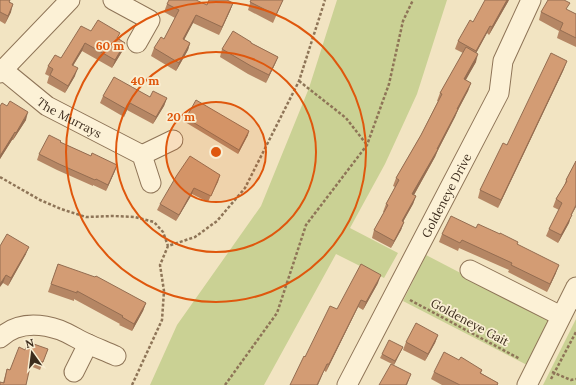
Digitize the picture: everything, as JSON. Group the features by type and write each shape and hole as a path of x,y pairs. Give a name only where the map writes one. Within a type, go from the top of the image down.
{"street":[{"name":"The Murrays","path":"70,0 2,71 47,106 142,155"},
{"path":"113,0 150,20 137,44"},
{"name":"Goldeneye Drive","path":"348,385 499,93 503,61 531,0"},
{"path":"151,183 142,155 173,140"},
{"path":"470,270 561,316"},
{"path":"527,385 576,287"},
{"path":"0,338 18,327 34,325 47,326 62,331 116,356"},
{"path":"74,372 88,344"}],"path":[{"path":"168,246 194,237 217,221 245,188 299,81 325,0"},
{"path":"225,385 277,313 306,225 368,145 389,84 403,21 413,0"},
{"path":"299,81 346,118 368,145"},
{"path":"0,177 40,200 61,209 86,217 135,217 154,222 163,232 168,246 160,265 164,291 162,320 132,385"},
{"name":"Goldeneye Gait","path":"396,293 522,360 571,380 576,379"},
{"path":"548,385 576,332"}],"green space":[{"path":"337,0 447,0 417,94 385,164 350,228 398,253 384,278 336,254 264,385 150,385 177,325 261,206 309,88"},
{"path":"426,255 553,321 529,366 403,301"},
{"path":"576,319 576,385 543,385"}],"building":[{"path":"0,0 10,0 9,2 13,4 8,16 0,12"},
{"path":"169,0 196,0 207,5 209,0 227,0 233,3 222,27 196,15 183,39 190,43 179,63 154,48 161,37 164,39 179,10 167,4"},
{"path":"251,0 283,0 276,15 250,2"},
{"path":"485,0 507,0 492,27 490,26 476,51 458,41 470,20 473,22"},
{"path":"548,0 564,0 570,3 566,9 576,14 576,38 560,30 563,23 541,12"},
{"path":"98,20 120,33 117,38 125,43 115,60 85,43 72,65 78,68 68,86 50,75 53,69 48,66 55,55 61,58 81,26 91,31"},
{"path":"233,31 251,43 278,57 269,75 222,49"},
{"path":"466,47 478,54 464,79 471,83 438,149 412,194 416,196 402,221 404,222 394,241 374,230 388,205 386,204 399,180 396,178 421,135 442,94 440,93"},
{"path":"551,53 567,61 501,200 480,190 503,143 507,145"},
{"path":"114,77 150,97 153,91 167,98 156,117 130,103 126,109 103,96"},
{"path":"196,100 249,131 239,150 186,118"},
{"path":"10,101 28,112 0,156 0,106 2,103 7,106"},
{"path":"49,135 61,141 60,142 91,156 92,153 117,165 108,185 39,154"},
{"path":"190,156 220,175 211,196 194,188 179,215 160,204"},
{"path":"576,161 576,205 561,235 549,229 562,203 556,199 567,181 566,180"},
{"path":"451,216 476,228 478,224 500,233 518,242 517,244 559,265 550,284 511,265 512,263 462,240 460,243 442,234"},
{"path":"7,234 29,247 11,278 6,275 0,284 0,246"},
{"path":"58,264 95,277 96,276 146,303 134,324 122,317 123,316 77,291 77,293 51,284"},
{"path":"361,264 381,275 366,302 361,300 317,385 290,385 330,306 337,309"},
{"path":"416,323 438,335 428,354 406,342"},
{"path":"389,340 403,347 395,361 382,354"},
{"path":"28,342 48,349 43,362 32,358 26,385 0,385 0,382 4,383 7,369 10,370 19,347 25,350"},
{"path":"444,352 459,360 461,357 482,370 480,373 498,383 497,385 460,385 434,372"},
{"path":"391,364 411,374 406,385 379,385"}]}
